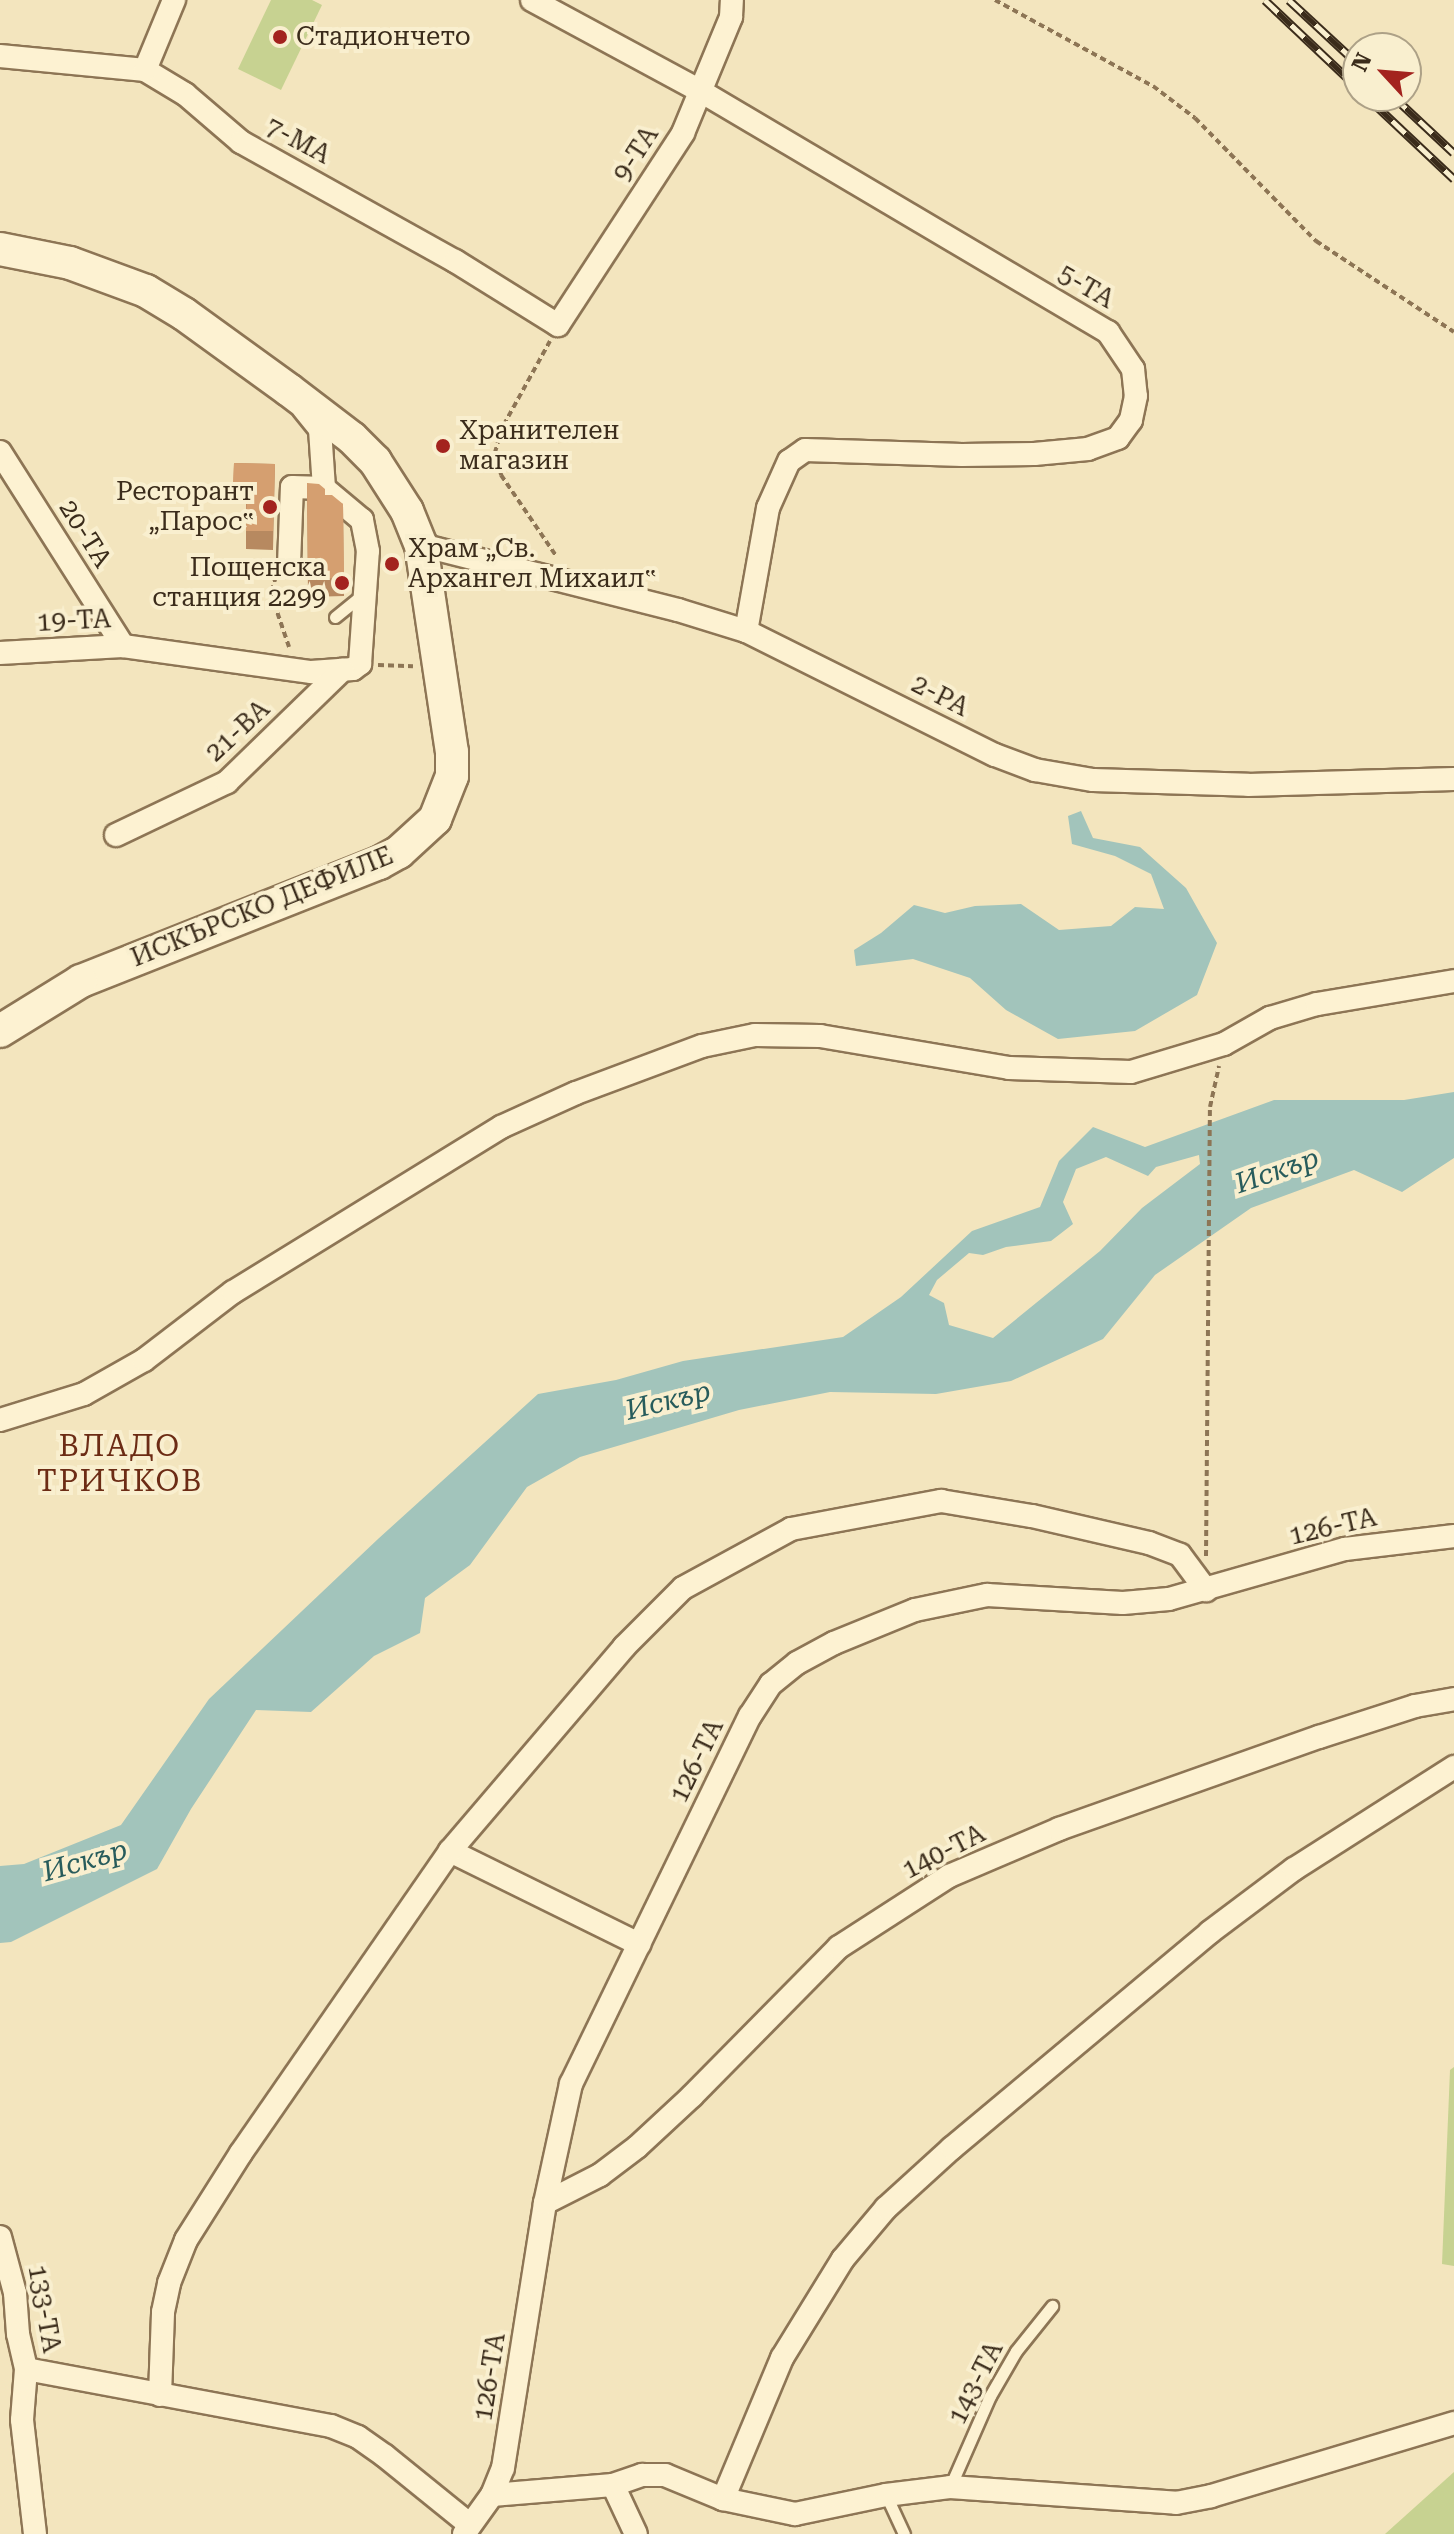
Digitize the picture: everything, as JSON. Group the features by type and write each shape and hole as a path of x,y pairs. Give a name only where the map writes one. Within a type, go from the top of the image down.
{"main road":[{"name":"ИСКЪРСКО ДЕФИЛЕ","path":"0,249 70,263 146,291 184,314 289,390 352,438 375,461 407,511 421,545 451,730 452,776 435,819 418,838 379,863 81,981 0,1031"}],"street":[{"path":"145,70 174,0"},
{"name":"5-ТА","path":"532,0 702,92 991,266 1108,332 1133,369 1136,396 1131,420 1118,438 1088,449 1034,454 962,455 805,450 789,461 768,508 746,631"},
{"name":"9-ТА","path":"558,325 683,133 731,17 732,0"},
{"name":"7-МА","path":"0,56 145,70 185,94 241,142 455,261 558,325"},
{"path":"289,390 320,429 324,488"},
{"name":"20-ТА","path":"0,452 123,646"},
{"path":"289,564 292,487 324,488 362,520 368,551 366,593 351,667"},
{"name":"2-РА","path":"421,545 678,610 746,631 995,755 1035,770 1093,780 1248,785 1454,779"},
{"name":"19-ТА","path":"0,653 123,646 311,672 351,667"},
{"name":"21-ВА","path":"116,835 227,782 351,667"},
{"path":"0,1420 84,1394 144,1360 233,1292 501,1127 576,1093 702,1046 755,1035 820,1036 1009,1068 1072,1073 1131,1072 1224,1044 1270,1018 1317,1004 1453,982"},
{"path":"160,2395 163,2312 186,2240 320,2033 450,1851 624,1647 683,1588 791,1529 941,1501 1032,1516 1149,1543 1180,1555 1206,1590"},
{"name":"126-ТА","path":"467,2529 492,2495 503,2468 520,2377 545,2203 571,2084 750,1716 771,1684 797,1663 915,1610 987,1595 1123,1603 1169,1599 1345,1549 1454,1536"},
{"name":"140-ТА","path":"545,2203 600,2175 637,2147 692,2096 839,1947 949,1876 1059,1829 1319,1737 1415,1706 1454,1699"},
{"path":"723,2499 782,2358 843,2259 886,2208 952,2148 1210,1932 1294,1869 1454,1767"},
{"path":"450,1851 639,1944"},
{"name":"133-ТА","path":"0,2237 15,2293 18,2334 26,2369 22,2420 35,2534"},
{"path":"26,2369 285,2416 345,2432 385,2456 467,2529"},
{"path":"492,2495 613,2485 642,2475 665,2475 723,2499 795,2514 886,2495 950,2487 1176,2503 1211,2496 1454,2423"},
{"path":"613,2485 636,2534"}],"lane":[{"path":"335,617 366,593"},
{"name":"143-ТА","path":"950,2487 990,2396 1016,2351 1052,2306"},
{"path":"886,2495 904,2534"}],"path":[{"path":"995,0 1153,86 1195,118 1316,241 1454,332"},
{"path":"558,325 502,428 495,452 501,475 576,586"},
{"path":"282,668 289,647 271,594 278,572 289,564"},
{"path":"351,667 442,667"},
{"path":"1206,1590 1206,1267 1210,1107 1224,1044"}],"green space":[{"name":"Стадиончето","path":"271,0 312,0 322,5 281,90 238,69"},
{"path":"1454,2067 1454,2266 1442,2264 1450,2070"},
{"path":"1454,2472 1454,2534 1385,2534"}],"water":[{"path":"1081,811 1093,838 1140,847 1186,888 1217,943 1197,995 1135,1031 1058,1039 1006,1010 970,978 913,959 856,966 854,950 881,933 914,905 945,913 975,906 1021,904 1059,930 1111,926 1135,907 1164,909 1151,874 1115,856 1072,844 1068,816"},
{"name":"Искър","path":"1454,1092 1454,1158 1402,1192 1354,1170 1251,1208 1155,1275 1103,1339 1011,1381 936,1394 830,1392 739,1410 580,1457 527,1487 470,1565 425,1598 420,1633 374,1656 311,1712 256,1710 191,1809 157,1869 11,1942 0,1943 0,1866 24,1864 121,1825 209,1699 378,1539 538,1394 616,1380 683,1361 843,1337 901,1297 972,1231 1040,1207 1059,1161 1093,1127 1145,1147 1274,1100 1404,1100","holes":["1199,1155 1200,1164 1142,1208 1100,1251 993,1338 949,1325 944,1303 929,1295 937,1280 969,1253 983,1255 1006,1247 1051,1241 1073,1224 1063,1202 1076,1169 1106,1157 1148,1176 1156,1167"]}],"building":[{"path":"234,463 275,464 273,531 246,531 247,483 233,483"},
{"path":"307,483 319,484 325,489 325,495 332,495 343,504 344,578 308,579"}],"railway":[{"path":"1265,0 1342,73"},
{"path":"1289,0 1342,49"},
{"path":"1383,112 1454,179"},
{"path":"1410,112 1454,153"}],"place":[{"name":"Стадиончето","path":"280,37"},
{"name":"Хранителен магазин","path":"443,446"},
{"name":"Ресторант „Парос‟","path":"270,507"},
{"name":"Храм „Св. Архангел Михаил‟","path":"392,564"},
{"name":"Пощенска станция 2299","path":"342,583"}],"district":[{"name":"ВЛАДО ТРИЧКОВ","path":"120,1463"}]}
